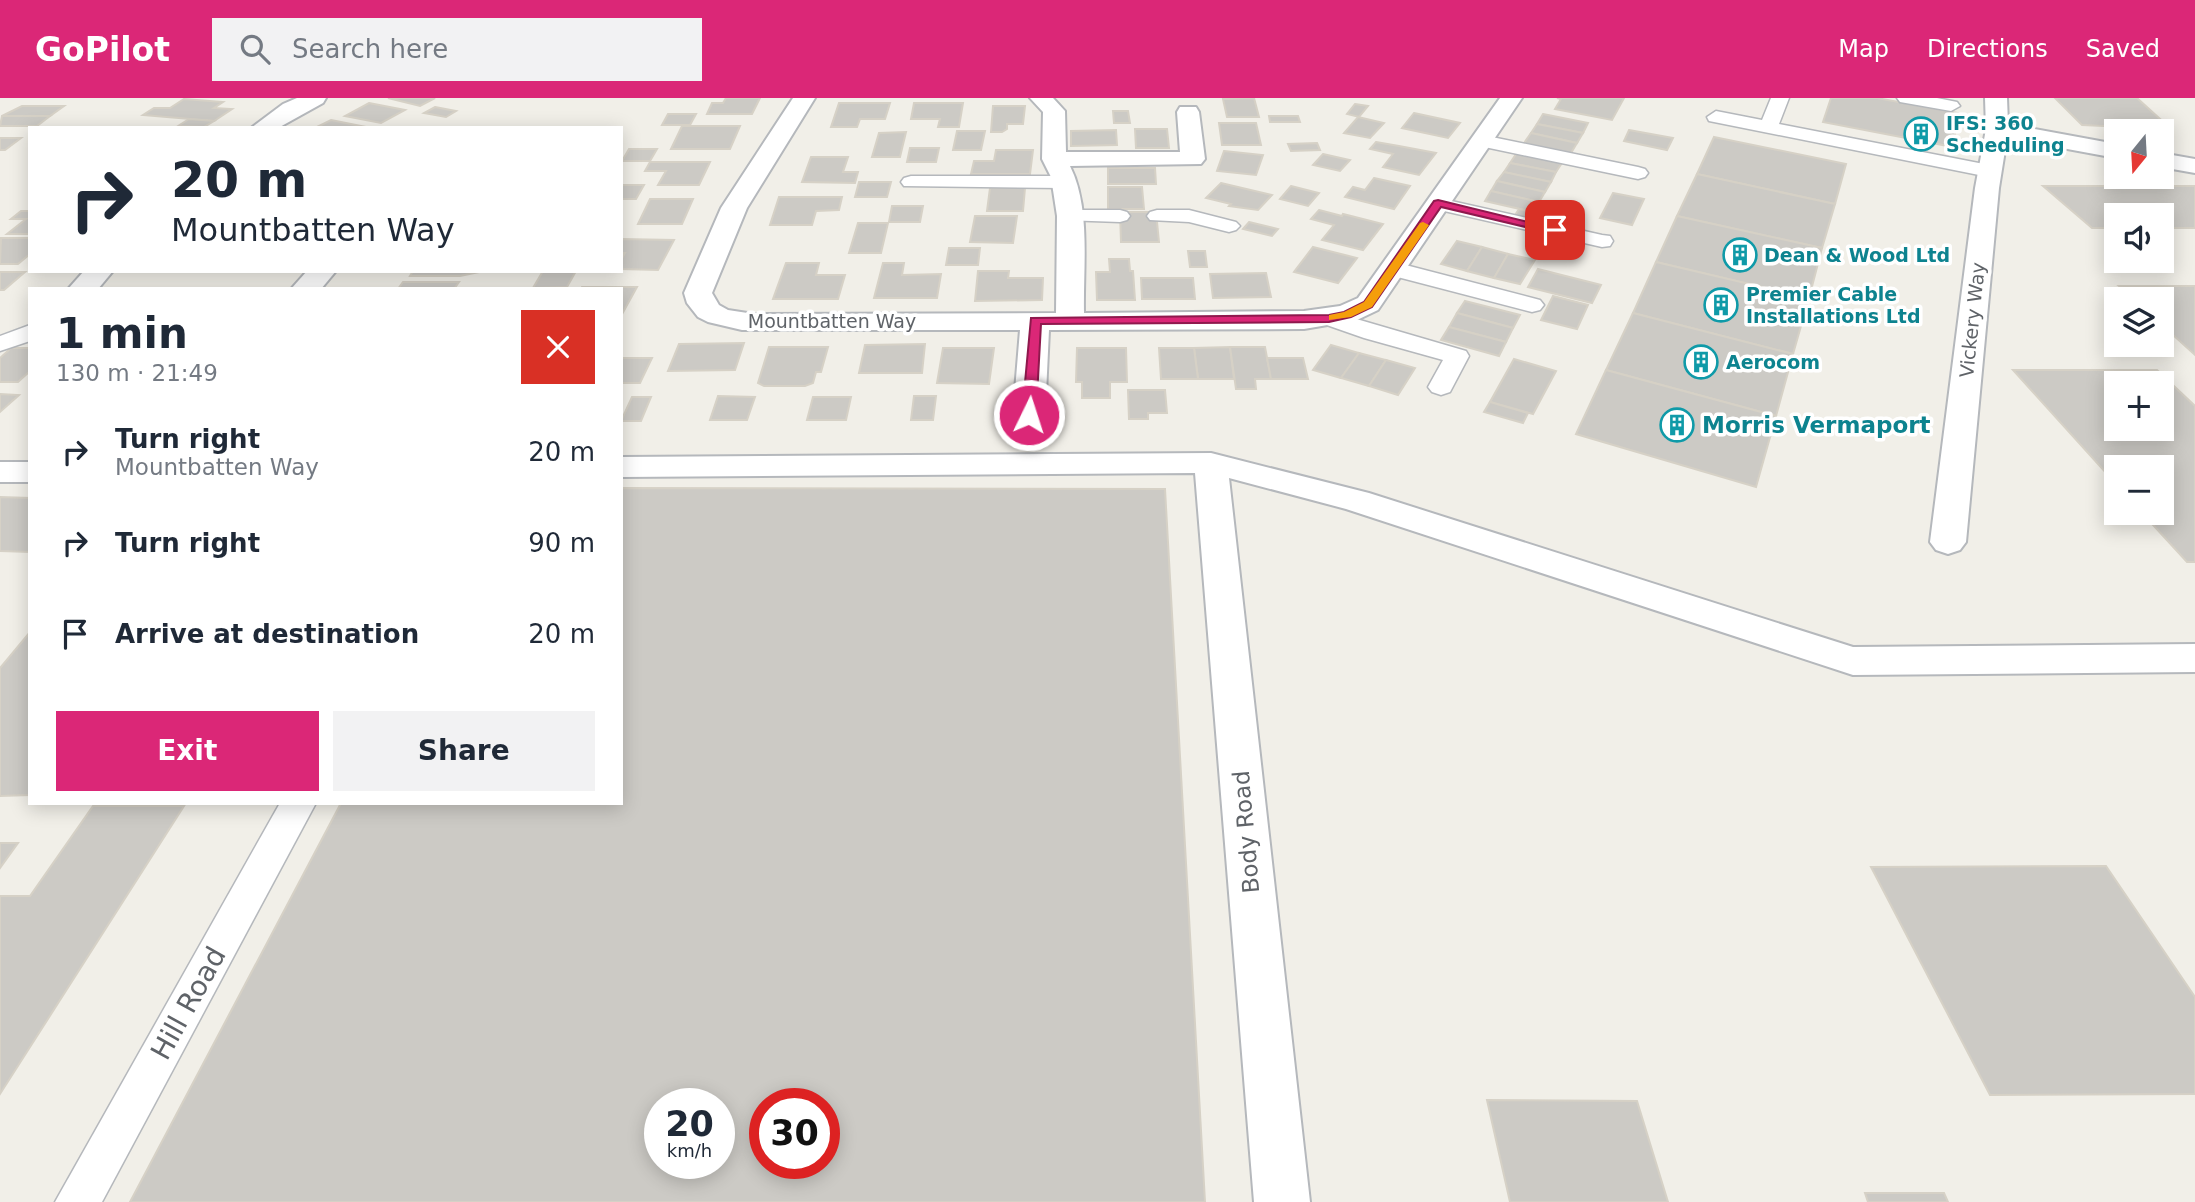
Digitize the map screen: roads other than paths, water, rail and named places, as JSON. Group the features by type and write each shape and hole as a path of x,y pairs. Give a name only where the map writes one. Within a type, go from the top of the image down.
{"street":[{"path":"265,126 291,108 315,98"},
{"name":"Mountbatten Way","path":"804,98 734,208 717,244 698,293 699,301 706,310 719,317 745,322 776,323 1329,318 1347,314 1368,304 1394,269 1482,141 1506,99"},
{"path":"1041,98 1054,111 1059,170 1070,216 1070,320"},
{"name":"Vickery Way","path":"1948,542 1989,171 1997,129 1996,98"},
{"path":"1059,170 1193,159 1188,112"},
{"path":"1997,129 2104,149"},
{"path":"2174,162 2195,166"},
{"path":"84,287 98,273"},
{"path":"308,287 321,273"},
{"path":"1029,415 1035,320"},
{"path":"623,467 1211,463 1357,501 1853,661 2195,658"},
{"name":"Body Road","path":"1211,463 1282,1202"},
{"path":"0,472 28,472"}],"lane":[{"path":"1768,128 1780,98"},
{"path":"1906,98 1951,106"},
{"path":"1716,117 1989,171"},
{"path":"1482,141 1634,181 1648,149"},
{"path":"911,182 1059,170"},
{"path":"1438,204 1606,233 1590,262"},
{"path":"1070,216 1120,216"},
{"path":"1157,216 1189,216 1229,226"},
{"path":"1394,269 1532,305"},
{"path":"1329,318 1372,333 1457,356 1441,387"},
{"path":"0,344 28,333"},
{"name":"Hill Road","path":"78,1202 297,805"}],"place":[{"name":"IFS: 360 Scheduling","path":"1921,134"},
{"name":"Dean & Wood Ltd","path":"1740,255"},
{"name":"Premier Cable Installations Ltd","path":"1721,305"},
{"name":"Aerocom","path":"1701,362"},
{"name":"Morris Vermaport","path":"1677,425"}]}
